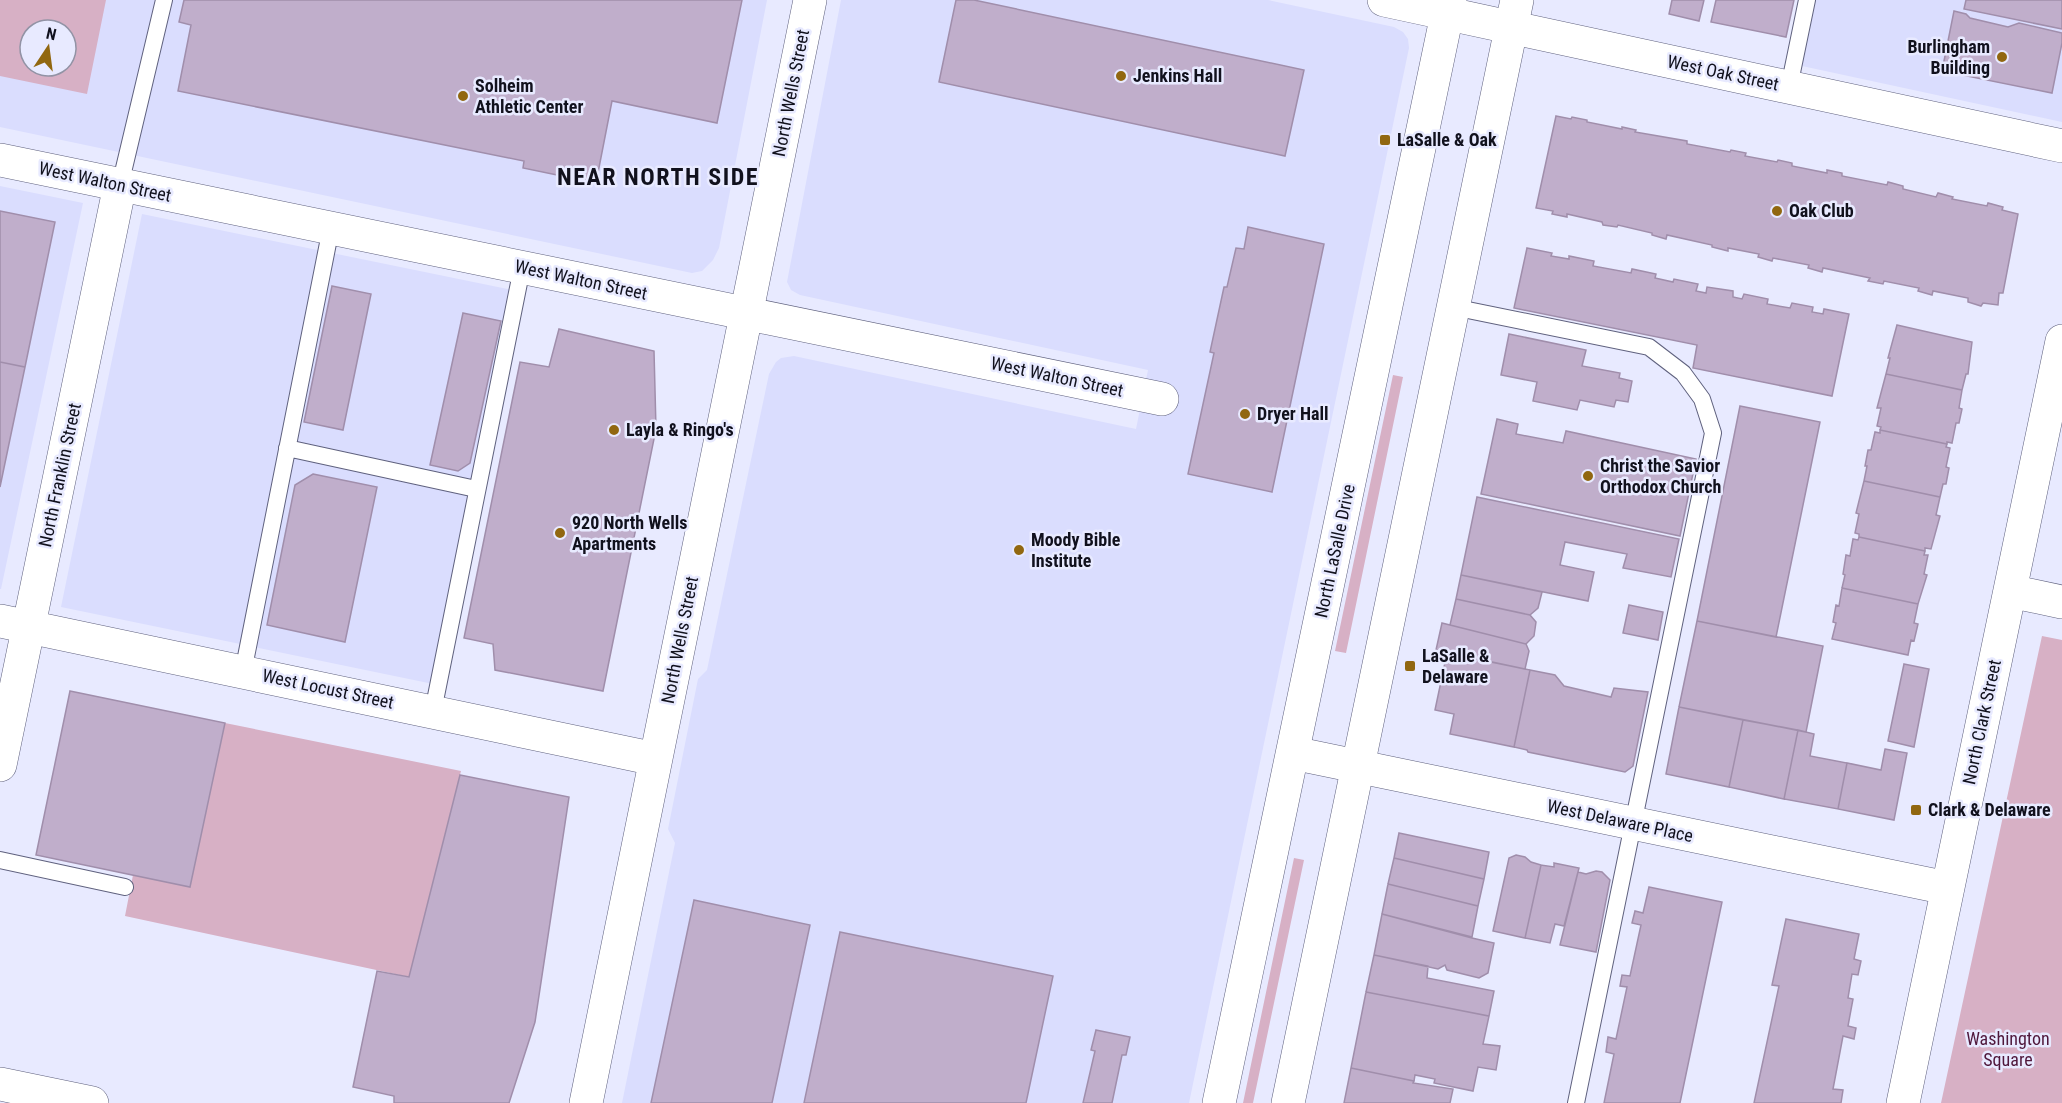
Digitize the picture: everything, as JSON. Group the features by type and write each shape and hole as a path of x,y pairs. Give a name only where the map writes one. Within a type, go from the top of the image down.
{"street":[{"name":"North Wells Street","path":"586,1103 810,0"},
{"name":"West Oak Street","path":"1384,0 1514,14 1789,87 2062,146"},
{"name":"North LaSalle Drive","path":"1219,1103 1449,7"},
{"path":"1288,1103 1514,14"},
{"name":"West Walton Street","path":"0,160 1162,399"},
{"name":"North Franklin Street","path":"0,765 14,624 120,185"},
{"name":"North Clark Street","path":"1903,1103 2062,341"},
{"path":"2010,591 2062,602"},
{"name":"West Locust Street","path":"14,624 656,759"},
{"name":"West Delaware Place","path":"1293,753 1947,888"},
{"path":"0,1084 92,1103"}],"lane":[{"path":"120,185 164,0"},
{"path":"1789,87 1807,0"},
{"path":"243,672 332,228"},
{"path":"433,711 522,268"},
{"path":"1453,307 1649,347 1683,373 1702,399 1713,433 1576,1103"},
{"path":"287,448 476,489"},
{"path":"0,860 125,886"}],"shaded area":[{"path":"0,0 767,0 719,248 713,260 702,271 692,273 0,127"},
{"name":"Moody Bible Institute","path":"841,0 1268,0 1394,27 1403,32 1408,39 1409,48 1189,1103 622,1103 675,843 668,829 698,679 707,670 769,374 776,362 781,358 794,356 1136,429 1148,370 800,295 791,290 787,282"},
{"path":"1816,0 2062,0 2062,122 1802,66"},
{"path":"0,186 83,203 1,589 0,589"},
{"path":"142,214 517,291 438,685 61,607"}],"green space":[{"path":"0,0 106,0 87,94 0,76"},
{"path":"1393,375 1403,377 1346,653 1335,651"},
{"name":"Washington Square","path":"2042,636 2062,640 2062,1103 1941,1103"},
{"path":"225,723 461,771 409,977 125,916 133,875 190,886"},
{"path":"1294,858 1304,860 1253,1103 1243,1103"}],"building":[{"name":"Solheim Athletic Center","path":"184,0 742,0 717,123 612,101 596,183 523,168 524,161 178,91 191,25 179,22"},
{"name":"Jenkins Hall","path":"956,0 974,0 1304,70 1285,156 939,82"},
{"path":"1672,0 1704,0 1699,21 1669,14"},
{"path":"1716,0 1794,0 1786,37 1711,22"},
{"path":"1966,0 2062,0 2062,29 1964,9"},
{"name":"Burlingham Building","path":"1954,11 1966,14 1970,18 2008,27 2019,23 2062,33 2052,93 1942,71"},
{"name":"Oak Club","path":"1556,116 1571,119 1572,117 1622,129 1622,127 1636,130 1635,132 1687,141 1687,144 1746,153 1745,156 1777,162 1778,160 1792,163 1792,166 1827,173 1827,170 1842,173 1842,176 1887,185 1888,182 1903,186 1903,189 1936,197 1938,193 1953,197 1952,199 2003,207 2002,210 2018,214 2003,293 1999,293 1998,305 1983,303 1981,306 1968,302 1968,298 1933,291 1932,295 1918,291 1919,288 1884,281 1883,284 1868,281 1870,278 1823,268 1822,272 1808,268 1809,265 1773,258 1772,261 1758,257 1759,254 1728,248 1728,251 1667,235 1666,239 1652,235 1652,233 1618,225 1617,227 1603,225 1602,222 1567,214 1567,217 1552,214 1553,211 1536,208"},
{"path":"0,211 55,222 25,367 0,362"},
{"name":"Dryer Hall","path":"1248,227 1324,244 1272,492 1188,474 1214,353 1210,352 1224,287 1227,287 1236,248 1244,249"},
{"path":"1527,248 1552,253 1551,256 1569,259 1569,256 1594,261 1593,266 1631,273 1632,269 1656,274 1655,278 1698,284 1696,291 1706,293 1707,287 1733,291 1733,297 1742,299 1744,294 1768,299 1767,304 1790,308 1792,303 1813,307 1812,312 1823,314 1824,309 1849,314 1832,396 1693,368 1697,345 1514,308"},
{"path":"332,286 371,294 343,430 304,422"},
{"path":"463,313 501,321 470,463 458,471 430,465"},
{"path":"1897,325 1972,342 1968,374 1966,374 1962,390 1886,374"},
{"name":"920 North Wells Apartments","path":"559,329 654,351 656,429 603,691 495,670 493,644 464,638 520,362 549,367"},
{"path":"1509,334 1586,350 1582,366 1620,373 1619,378 1632,381 1628,402 1616,400 1614,407 1580,400 1577,410 1533,401 1537,382 1501,375"},
{"path":"0,362 25,367 0,487"},
{"path":"1886,374 1962,390 1959,408 1962,409 1959,423 1956,423 1952,443 1947,442 1947,444 1880,430 1881,427 1877,426 1881,408 1877,408"},
{"path":"1740,406 1820,422 1776,637 1697,621"},
{"name":"Christ the Savior Orthodox Church","path":"1497,419 1518,424 1516,434 1563,443 1566,431 1696,459 1680,536 1481,494"},
{"path":"1880,430 1947,444 1946,447 1950,448 1946,467 1949,468 1946,484 1943,484 1940,497 1864,481 1868,450 1871,450 1875,432 1880,433"},
{"path":"313,474 377,487 345,642 267,625 295,485"},
{"path":"1864,481 1940,497 1936,515 1940,516 1931,549 1925,548 1925,551 1859,537 1859,534 1855,533 1859,514 1856,513"},
{"path":"1477,497 1679,539 1671,577 1623,568 1627,554 1565,542 1560,565 1594,572 1588,601 1461,575"},
{"path":"1859,537 1925,551 1924,555 1928,555 1924,574 1927,575 1918,604 1842,588 1846,555 1850,556 1853,539 1858,540"},
{"path":"1461,575 1542,592 1538,608 1530,615 1456,599"},
{"path":"1842,588 1918,604 1914,623 1918,624 1908,655 1832,639 1836,623 1833,622 1836,605 1839,606"},
{"path":"1456,599 1530,615 1536,622 1534,636 1526,644 1450,625"},
{"path":"1629,605 1663,612 1658,640 1623,633"},
{"path":"1697,621 1823,646 1806,732 1679,707"},
{"path":"1442,623 1526,644 1529,651 1525,669 1436,650"},
{"path":"1447,653 1530,670 1514,747 1450,734 1454,714 1435,710"},
{"path":"1904,664 1929,669 1914,747 1888,741"},
{"path":"1530,670 1555,675 1564,686 1611,697 1614,688 1648,692 1633,766 1625,772 1528,752 1514,747"},
{"path":"70,691 225,723 190,887 36,855"},
{"path":"1679,707 1743,720 1729,787 1666,774"},
{"path":"1743,720 1798,730 1784,799 1729,787"},
{"path":"1798,730 1814,734 1810,756 1847,763 1838,809 1784,799"},
{"path":"1885,749 1907,753 1894,820 1838,809 1847,763 1881,770"},
{"path":"460,775 569,797 535,1022 509,1103 394,1103 394,1096 353,1087 377,971 409,977"},
{"path":"1399,833 1489,852 1484,879 1394,858"},
{"path":"1516,855 1541,865 1525,938 1493,931 1509,858"},
{"path":"1394,858 1484,879 1478,906 1388,884"},
{"path":"1554,863 1579,868 1564,926 1555,924 1550,943 1525,938 1541,865 1554,867"},
{"path":"1578,872 1586,874 1602,872 1610,880 1596,952 1560,945"},
{"path":"1388,884 1478,906 1472,937 1382,914"},
{"path":"1649,887 1722,902 1680,1103 1604,1103 1614,1054 1606,1052 1608,1037 1616,1039 1627,987 1620,986 1622,975 1630,976 1641,925 1632,923 1635,911 1643,913"},
{"path":"694,900 810,925 772,1103 651,1103"},
{"path":"1382,914 1494,943 1488,973 1479,978 1447,970 1445,965 1438,969 1374,955"},
{"path":"1786,919 1859,934 1854,959 1861,961 1858,975 1852,974 1848,998 1853,999 1848,1026 1856,1028 1854,1039 1843,1036 1833,1089 1843,1090 1841,1103 1754,1103 1779,986 1772,985"},
{"path":"840,932 1053,976 1026,1103 804,1103"},
{"path":"1374,955 1428,966 1427,978 1494,991 1489,1016 1366,992"},
{"path":"1366,992 1489,1016 1483,1044 1500,1046 1496,1070 1478,1067 1473,1091 1434,1083 1435,1079 1415,1075 1414,1081 1351,1068"},
{"path":"1096,1030 1130,1037 1126,1055 1122,1055 1112,1103 1083,1103 1095,1051 1091,1050"},
{"path":"1351,1068 1414,1081 1413,1083 1453,1089 1450,1103 1344,1103"}],"place":[{"name":"Burlingham Building","path":"2002,57"},
{"name":"Jenkins Hall","path":"1121,76"},
{"name":"Solheim Athletic Center","path":"463,96"},
{"name":"LaSalle & Oak","path":"1385,140"},
{"name":"Oak Club","path":"1777,211"},
{"name":"Dryer Hall","path":"1245,414"},
{"name":"Layla & Ringo's","path":"614,430"},
{"name":"Christ the Savior Orthodox Church","path":"1588,476"},
{"name":"920 North Wells Apartments","path":"560,533"},
{"name":"Moody Bible Institute","path":"1019,550"},
{"name":"LaSalle & Delaware","path":"1410,666"},
{"name":"Clark & Delaware","path":"1916,810"}],"district":[{"name":"NEAR NORTH SIDE","path":"658,177"}]}
